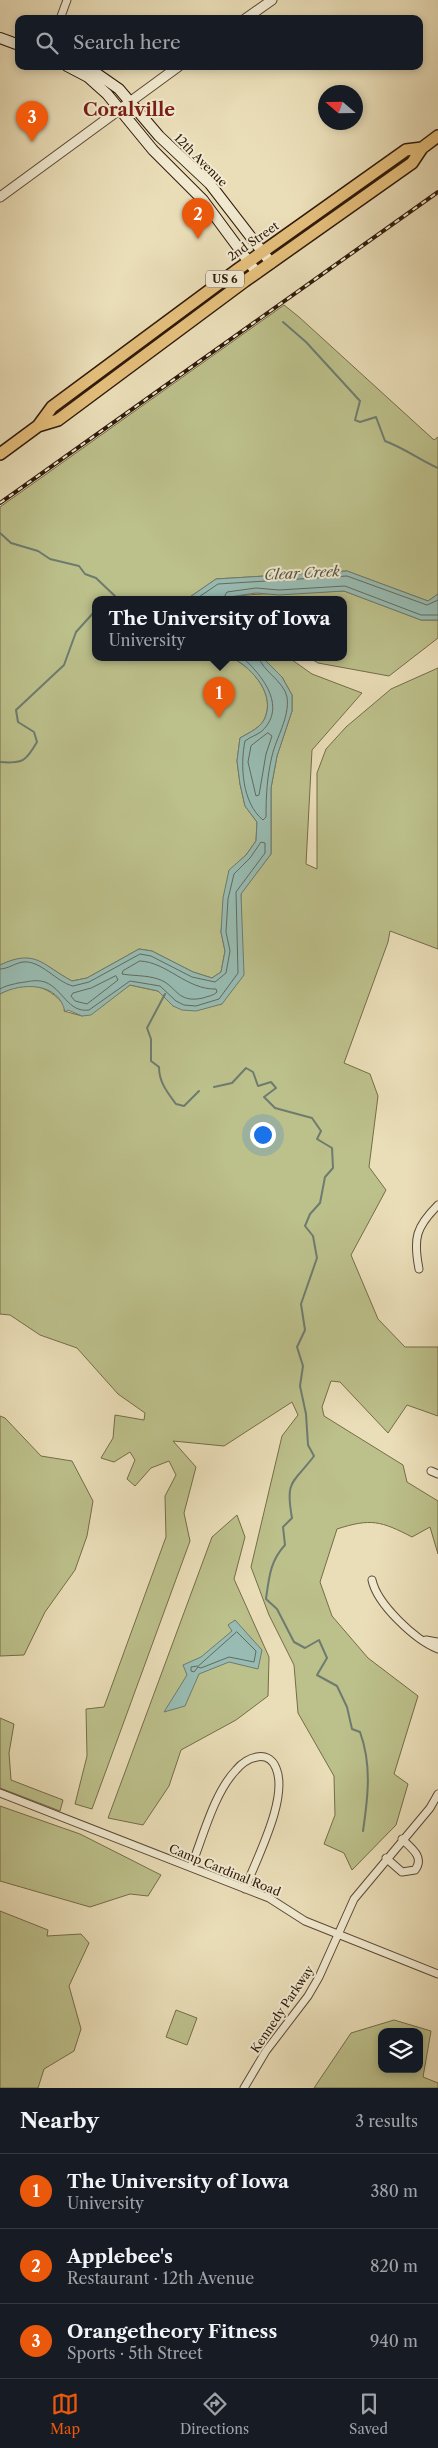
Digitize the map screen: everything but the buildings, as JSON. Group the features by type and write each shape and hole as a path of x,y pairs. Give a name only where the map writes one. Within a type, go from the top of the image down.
{"main road":[{"path":"0,38 15,44"},
{"path":"74,70 98,85 159,158 203,200 257,273"},
{"name":"12th Avenue","path":"88,70 107,79 130,101 159,136 210,184 271,263"},
{"name":"2nd Street","path":"38,426 58,420 257,273 412,163 422,148 438,136"},
{"name":"2nd Street","path":"0,454 38,426 52,407 249,261 406,150 422,148"}],"street":[{"path":"61,15 67,0"},
{"path":"251,15 272,0"},
{"path":"0,197 173,70"},
{"path":"419,1268 415,1245 417,1232 438,1205"},
{"path":"372,1580 379,1598 402,1623 438,1649"},
{"path":"426,1640 438,1642"},
{"path":"191,1867 227,1781 246,1760 255,1756 266,1757 277,1768 279,1781 278,1798 245,1888"},
{"name":"Camp Cardinal Road","path":"0,1793 245,1888 269,1898 305,1921 438,1974"},
{"name":"Kennedy Parkway","path":"244,2088 266,2051 308,1996 329,1958 354,1900 386,1858 430,1808 438,1794"},
{"path":"386,1858 402,1872 415,1870 419,1861 418,1855 402,1840"}],"green space":[{"path":"284,305 434,440 438,437 438,594 428,601 347,571 216,579 191,596 92,596 92,661 237,661 245,666 258,680 266,697 268,706 262,723 240,738 237,761 240,784 245,806 257,822 256,841 246,855 229,871 221,932 225,951 221,972 212,978 193,972 152,951 139,949 87,978 72,981 46,965 31,959 22,958 0,965 0,507"},
{"path":"344,591 421,620 438,620 438,638 389,676 318,663 315,661 347,661 347,596 236,596"},
{"path":"266,661 294,661 312,674 362,693 312,750 306,864 317,869 317,773 326,749 346,727 391,689 438,668 438,949 390,931 388,942 344,1063 370,1074 378,1096 369,1167 386,1190 351,1255 378,1319 405,1347 438,1347 438,1416 407,1405 388,1433 340,1382 331,1381 322,1407 324,1416 403,1465 407,1482 438,1501 438,1554 430,1527 412,1537 392,1527 376,1523 359,1523 337,1529 320,1582 332,1616 368,1658 418,1696 394,1774 408,1784 396,1825 352,1870 344,1853 324,1844 335,1815 334,1776 298,1713 294,1665 269,1615 251,1567 282,1436 298,1415 292,1402 224,1446 173,1441 196,1467 184,1513 190,1541 92,1809 75,1804 87,1756 86,1709 104,1707 166,1537 165,1496 176,1475 169,1461 151,1468 135,1486 127,1479 135,1460 130,1452 114,1462 101,1458 113,1438 115,1415 144,1420 145,1413 118,1394 77,1348 40,1335 10,1315 0,1314 0,994 18,987 35,986 43,988 58,998 65,1006 64,1011 82,1016 130,985 158,991 173,1006 222,1004 240,911 241,893 271,854 271,788 277,756 292,711 292,695 282,677"},
{"path":"0,1416 5,1418 41,1456 72,1461 93,1501 87,1536 75,1570 45,1612 24,1655 0,1656"},
{"path":"237,1515 245,1537 234,1579 269,1657 268,1696 236,1720 181,1750 169,1786 143,1825 108,1818 212,1537"},
{"path":"0,1718 14,1724 9,1753 11,1780 63,1800 60,1811 0,1788"},
{"path":"0,1806 80,1834 161,1875 148,1896 130,1894 90,1907 0,1881"},
{"path":"0,1911 48,1930 47,1936 81,1934 89,1943 69,1986 81,2029 74,2051 44,2069 38,2088 0,2088"},
{"path":"176,2010 197,2018 187,2045 166,2037"},
{"path":"394,2020 421,2028 378,2028 378,2073 423,2073 423,2029 431,2031 423,2077 438,2083 438,2088 314,2088 351,2033"}],"water":[{"path":"347,571 428,601 438,594 438,620 421,620 344,591 279,595 256,593 236,596 191,596 216,579"},
{"path":"237,661 266,661 282,677 292,695 292,711 277,756 271,788 271,854 241,894 244,975 222,1004 196,1011 182,1010 173,1006 158,991 130,985 91,1015 82,1016 68,1010 65,1012 61,1002 55,995 39,987 19,988 0,994 0,965 22,958 31,958 46,964 72,981 87,978 139,949 152,951 193,972 212,978 221,972 225,951 221,932 223,898 229,870 246,855 256,841 257,822 245,806 240,784 237,761 240,738 256,729 262,723 268,706 263,688 245,666"},
{"path":"235,1620 262,1650 258,1669 229,1662 199,1674 185,1706 164,1712 187,1675 183,1665 201,1657 232,1631 228,1625"}],"waterway":[{"path":"283,322 306,342 360,401 355,420 360,422 376,417 385,441 438,468"},
{"path":"0,533 11,543 38,551 50,559 79,566 85,574 96,578 115,596"},
{"path":"0,762 19,762 23,760 37,742 34,732 18,722 16,710 64,665 76,632 92,614"},
{"path":"165,994 147,1028 151,1039 151,1061 159,1067 162,1082 176,1104 184,1106 199,1091"},
{"path":"214,1087 232,1083 246,1068 253,1072 258,1086 271,1082 276,1088 264,1097 275,1108 312,1118 321,1131 317,1139 332,1148 333,1168 325,1177 320,1203 310,1214 305,1226 313,1236 317,1258 301,1304 305,1330 297,1347 303,1366 300,1386 306,1414 308,1445 314,1456 292,1483 290,1489 292,1518 283,1527 285,1545 273,1564 266,1599 277,1609 294,1642 305,1648 319,1640 327,1658 317,1675 337,1686 347,1707 352,1729 360,1732 368,1769 363,1831"}],"railway":[{"path":"0,503 438,192"}],"place":[{"name":"Orangetheory Fitness","path":"32,142"},
{"name":"Applebee's","path":"198,239"},
{"name":"The University of Iowa","path":"219,718"}],"district":[{"name":"Coralville","path":"129,110"}],"water label":[{"name":"Clear Creek","path":"302,573"}]}
